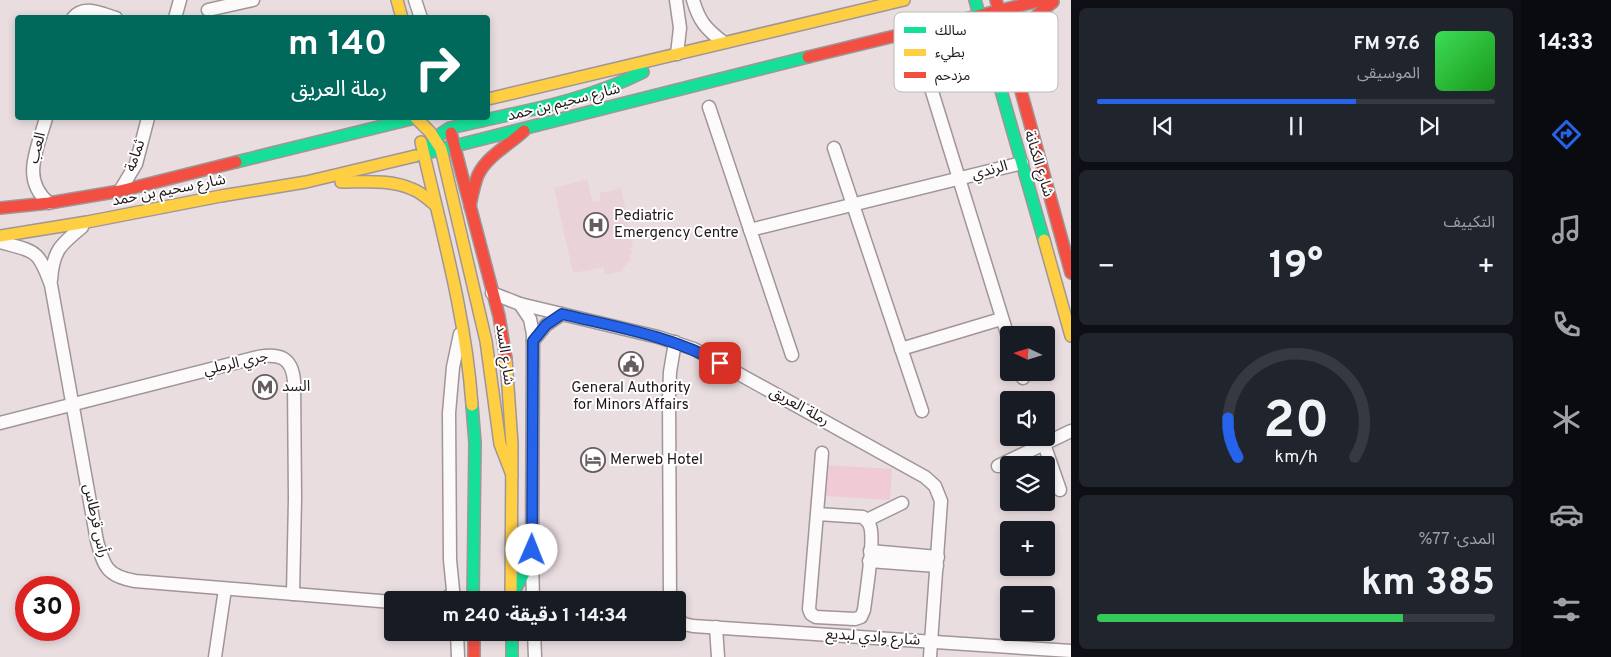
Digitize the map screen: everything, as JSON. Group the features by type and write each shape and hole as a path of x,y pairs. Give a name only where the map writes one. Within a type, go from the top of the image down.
{"main road":[{"path":"397,0 401,15"},
{"name":"شارع سحيم بن حمد","path":"490,98 904,0"},
{"name":"شارع سحيم بن حمد","path":"986,12 998,5 1043,0"},
{"path":"1039,12 1056,0"},
{"name":"شارع سحيم بن حمد","path":"0,236 306,182 423,153 435,131 454,146 894,36"},
{"path":"490,118 588,95 636,76 664,58"},
{"path":"657,95 667,80"},
{"name":"شارع الكنانة","path":"1001,92 1071,336"},
{"name":"شارع الكنانة","path":"1021,92 1071,273"},
{"path":"490,93 506,94"},
{"path":"368,130 380,120"},
{"name":"شارع سحيم بن حمد","path":"0,208 49,203 120,191 407,120"},
{"name":"شارع السد","path":"418,120 454,146 494,297 508,365 512,475 511,591"},
{"path":"482,120 435,131 487,349 500,444 512,475"},
{"path":"470,206 480,170 490,159 510,145 525,129"},
{"name":"شارع السد","path":"435,131 423,153 470,369 475,443 473,591"},
{"path":"221,196 257,178"},
{"path":"306,182 371,182 402,186 418,191 435,205"},
{"path":"1040,224 1050,227 1060,237"},
{"path":"515,591 532,559"},
{"path":"474,641 474,657"},
{"path":"512,641 512,657"}],"street":[{"path":"176,15 180,0"},
{"path":"208,10 253,0"},
{"path":"386,0 389,15"},
{"path":"415,0 420,15"},
{"path":"676,0 680,28 677,54"},
{"path":"693,0 702,24 708,31 724,42"},
{"path":"76,15 84,10 104,15"},
{"path":"932,92 1004,326"},
{"path":"708,107 792,355"},
{"name":"العب","path":"45,120 32,173 38,193 49,203"},
{"name":"ثمامة","path":"120,191 136,164 147,120"},
{"path":"834,148 922,411"},
{"name":"الرندي","path":"750,230 1022,163"},
{"name":"رأس قرطاس","path":"51,285 53,259 59,247 87,222"},
{"name":"رأس قرطاس","path":"0,242 35,254 42,262 51,285 97,541 107,569 122,579 135,581 384,601"},
{"path":"478,311 489,315 493,310 494,297"},
{"name":"رملة العريق","path":"494,297 675,342 703,354 925,477 935,486 941,501 930,657"},
{"name":"شارع السد","path":"520,304 530,319 533,334 533,591"},
{"name":"شارع السد","path":"533,341 546,325 562,314"},
{"path":"901,349 1001,319"},
{"name":"شارع السد","path":"450,591 449,413 453,366 462,326"},
{"path":"670,591 669,396 670,372 675,342"},
{"name":"جري الرملي","path":"73,405 258,357 276,355 284,358 293,371 294,381 292,594"},
{"path":"0,423 73,405"},
{"path":"1055,439 1071,431"},
{"path":"998,466 1040,446"},
{"path":"1045,446 1060,490"},
{"path":"818,514 863,517 871,527 864,610 861,617 855,619 816,616 811,614 809,609 822,453"},
{"path":"867,520 902,502"},
{"path":"870,556 938,561"},
{"path":"215,657 225,589"},
{"name":"شارع وادي لبديع","path":"686,624 1071,651"},
{"path":"716,627 718,657"},
{"path":"457,641 458,657"},
{"path":"534,641 535,657"}],"shaded area":[{"name":"Pediatric Emergency Centre","path":"587,179 593,203 601,201 599,193 621,188 633,247 630,248 632,253 629,255 631,260 626,262 627,266 623,267 623,271 605,275 604,267 573,273 554,188"},
{"path":"826,465 892,469 890,500 825,496"}],"traffic: fast":[{"path":"975,0 978,12"},
{"path":"415,156 808,57"},
{"path":"490,119 596,92 643,72"},
{"path":"1001,92 1044,240"},
{"path":"236,162 407,120"},
{"path":"426,150 442,133 450,128 485,120"},
{"path":"472,405 475,443 473,591"},
{"path":"514,591 532,559"},
{"path":"512,641 512,657"}],"traffic: slow":[{"path":"397,0 401,15"},
{"path":"490,99 904,0"},
{"path":"418,120 430,132 441,149 486,341 500,444 512,475"},
{"path":"421,142 458,306 469,372 472,405"},
{"path":"0,236 306,182 415,156"},
{"path":"341,182 377,182 404,186 418,192 435,205"},
{"path":"1044,240 1071,336"},
{"path":"506,359 512,444 511,591"}],"traffic: jam":[{"path":"996,0 999,12"},
{"path":"994,12 1043,0"},
{"path":"1040,12 1053,2"},
{"path":"808,57 894,36"},
{"path":"1021,92 1071,273"},
{"path":"470,206 475,183 482,168 493,156 524,131"},
{"path":"451,133 499,316 506,359"},
{"path":"0,208 49,203 120,191 236,162"},
{"path":"474,641 474,657"}],"place":[{"name":"Pediatric Emergency Centre","path":"596,225"},
{"name":"General Authority for Minors Affairs","path":"631,364"},
{"name":"السد","path":"265,387"},
{"name":"Merweb Hotel","path":"593,460"}],"route":[{"path":"532,550 533,341 546,325 562,314 675,342 694,349 720,363"}]}
